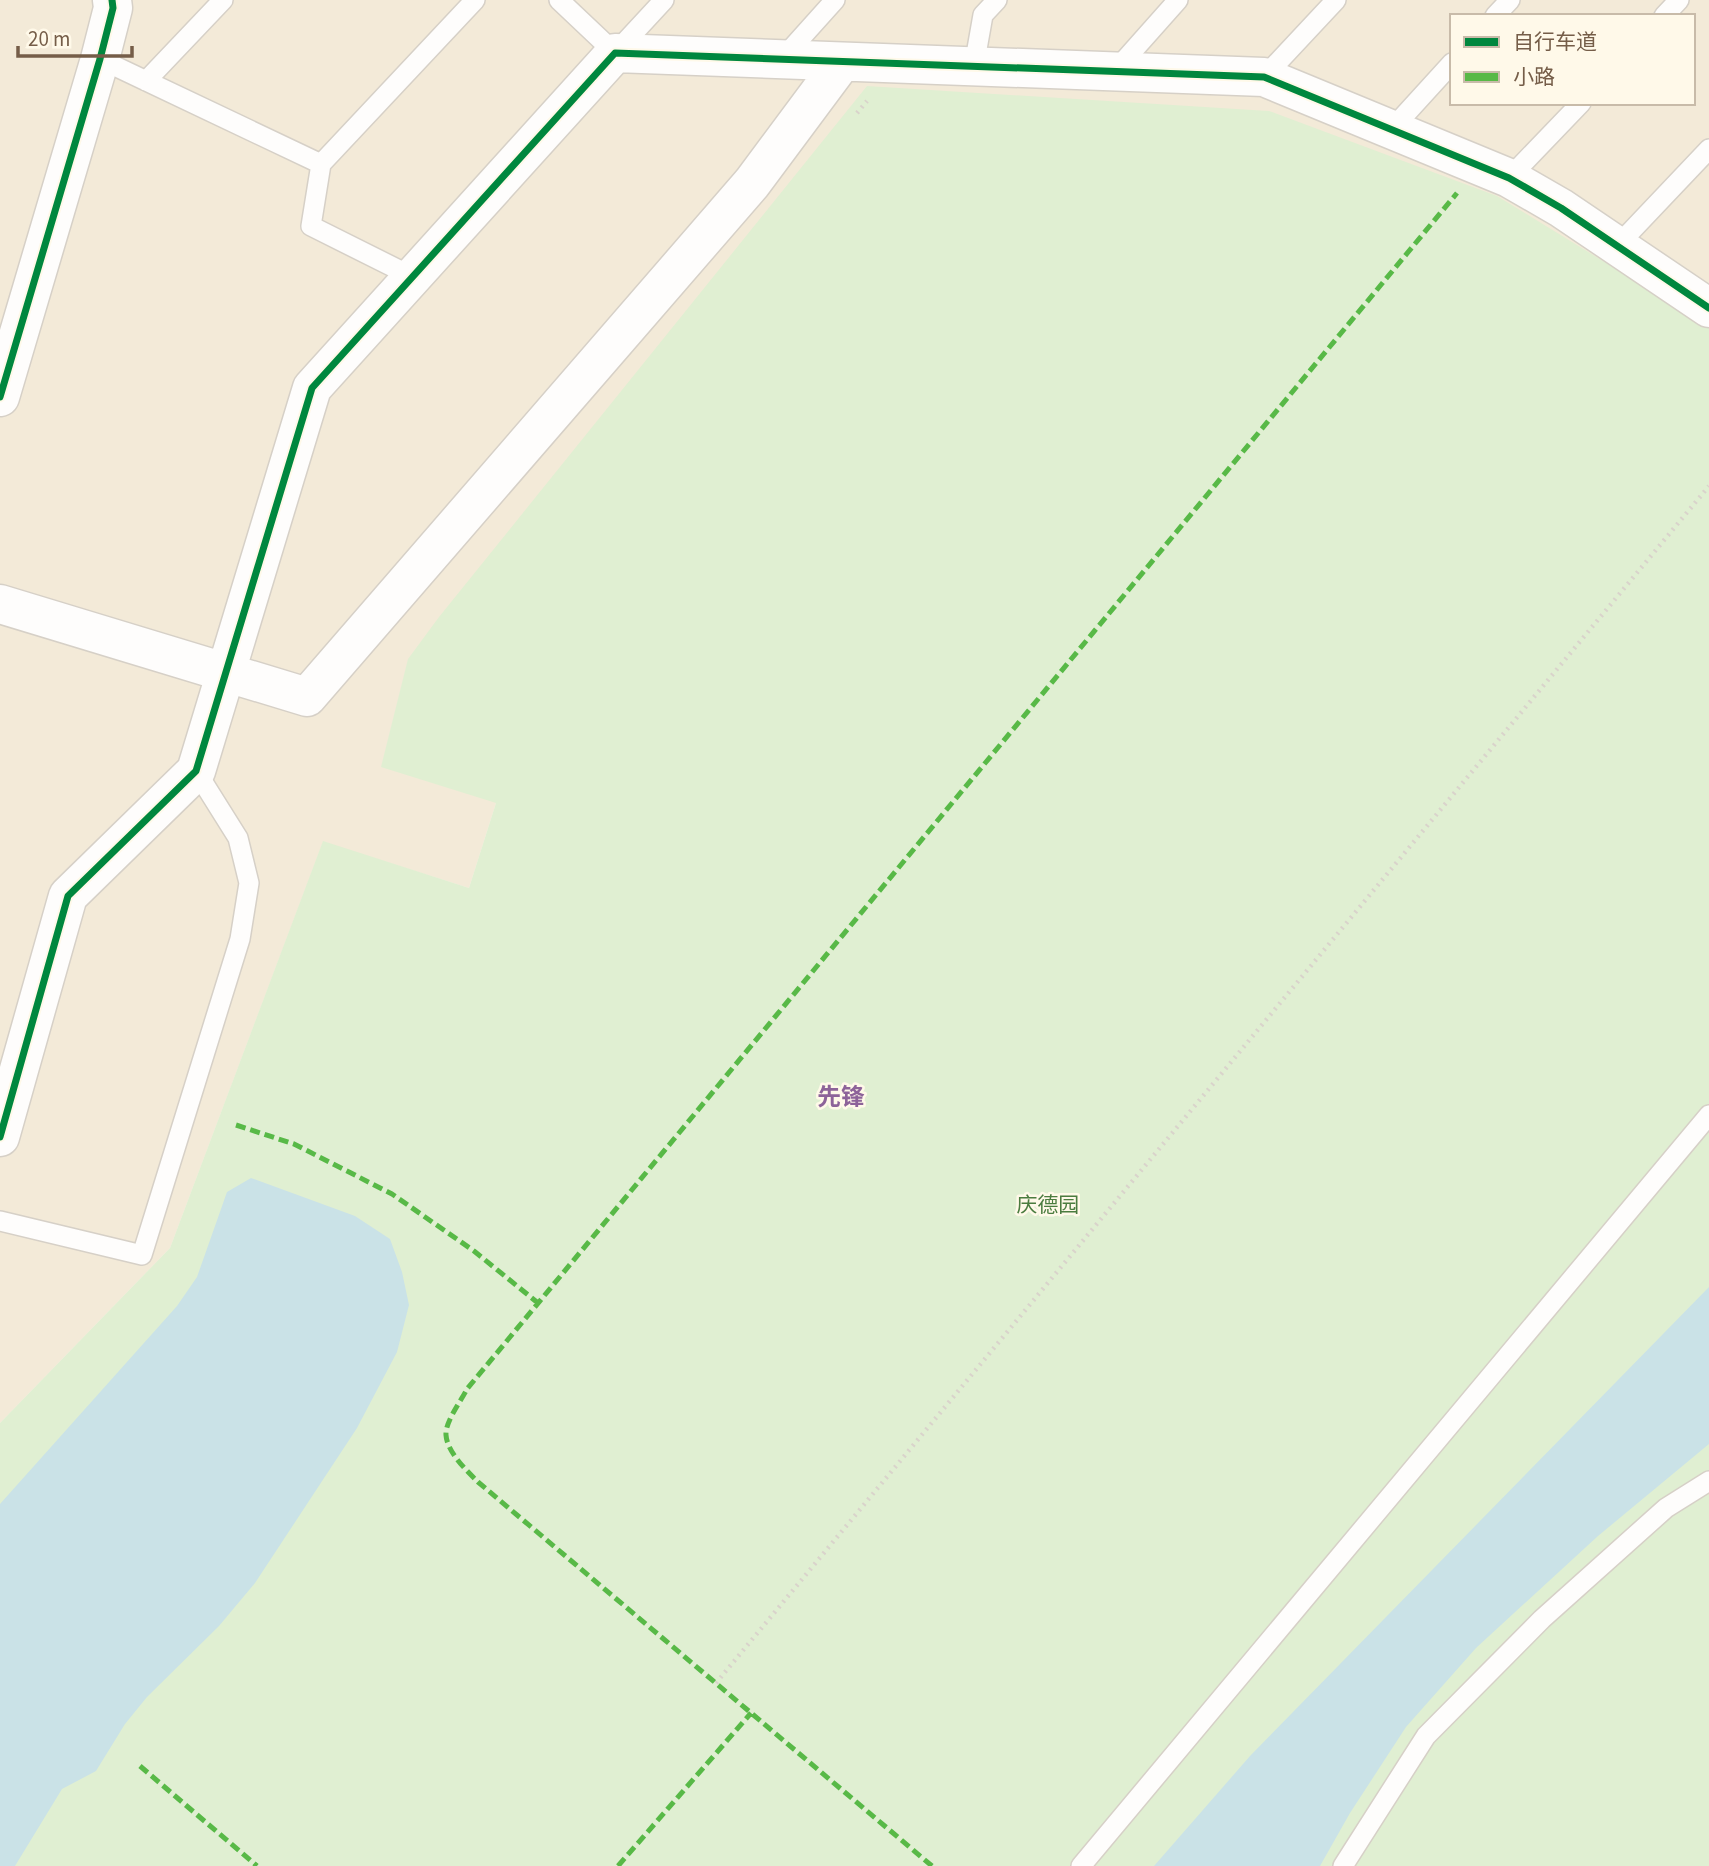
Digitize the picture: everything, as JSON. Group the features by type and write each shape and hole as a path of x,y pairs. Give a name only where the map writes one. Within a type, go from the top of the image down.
{"street":[{"path":"0,397 100,59 113,8 112,0"},
{"path":"0,1137 68,896 196,771 312,388 615,53 1264,77 1509,178 1560,208 1709,308"},
{"path":"0,604 307,697 752,183 842,62"}],"lane":[{"path":"146,81 222,0"},
{"path":"414,277 311,226 321,164 475,0"},
{"path":"559,0 615,53 664,0"},
{"path":"781,60 835,0"},
{"path":"974,66 982,15 997,0"},
{"path":"1114,72 1178,0"},
{"path":"1264,77 1336,0"},
{"path":"1497,14 1510,0"},
{"path":"1666,14 1679,0"},
{"path":"100,59 321,164"},
{"path":"1391,130 1450,65"},
{"path":"1509,178 1579,105"},
{"path":"1617,246 1709,149"},
{"path":"0,1221 142,1255 240,939 249,883 238,838 196,771"},
{"path":"1081,1866 1709,1115"},
{"path":"1344,1866 1426,1736 1542,1619 1667,1508 1709,1481"}],"path":[{"path":"858,113 868,100"},
{"path":"716,1683 1709,486"}],"shaded area":[{"path":"0,0 1709,0 1709,326 496,803 469,888 323,842 170,1248 0,1423"}],"green space":[{"name":"庆德园","path":"867,86 1269,111 1497,196 1709,326 1709,1866 0,1866 0,1423 170,1248 323,841 469,888 496,803 381,767 408,659"}],"water":[{"path":"251,1178 355,1216 390,1239 402,1272 409,1305 397,1352 357,1428 255,1583 219,1626 147,1697 125,1724 96,1771 62,1789 15,1866 0,1866 0,1504 177,1306 197,1277 227,1192"},
{"path":"1709,1287 1709,1444 1598,1536 1476,1648 1406,1727 1350,1813 1320,1866 1154,1866 1250,1756"}],"marked path":[{"path":"932,1866 478,1482 458,1461 447,1441 446,1430 467,1389 1457,193"},
{"path":"236,1125 294,1144 392,1194 474,1251 538,1303"},
{"path":"618,1866 751,1713"},
{"path":"140,1766 257,1866"}],"cycle path":[{"path":"0,397 100,59 113,8 112,0"},
{"path":"0,1137 68,896 196,771 312,388 615,53 1264,77 1509,178 1561,208 1709,308"}],"district":[{"name":"先锋","path":"841,1097"}]}
